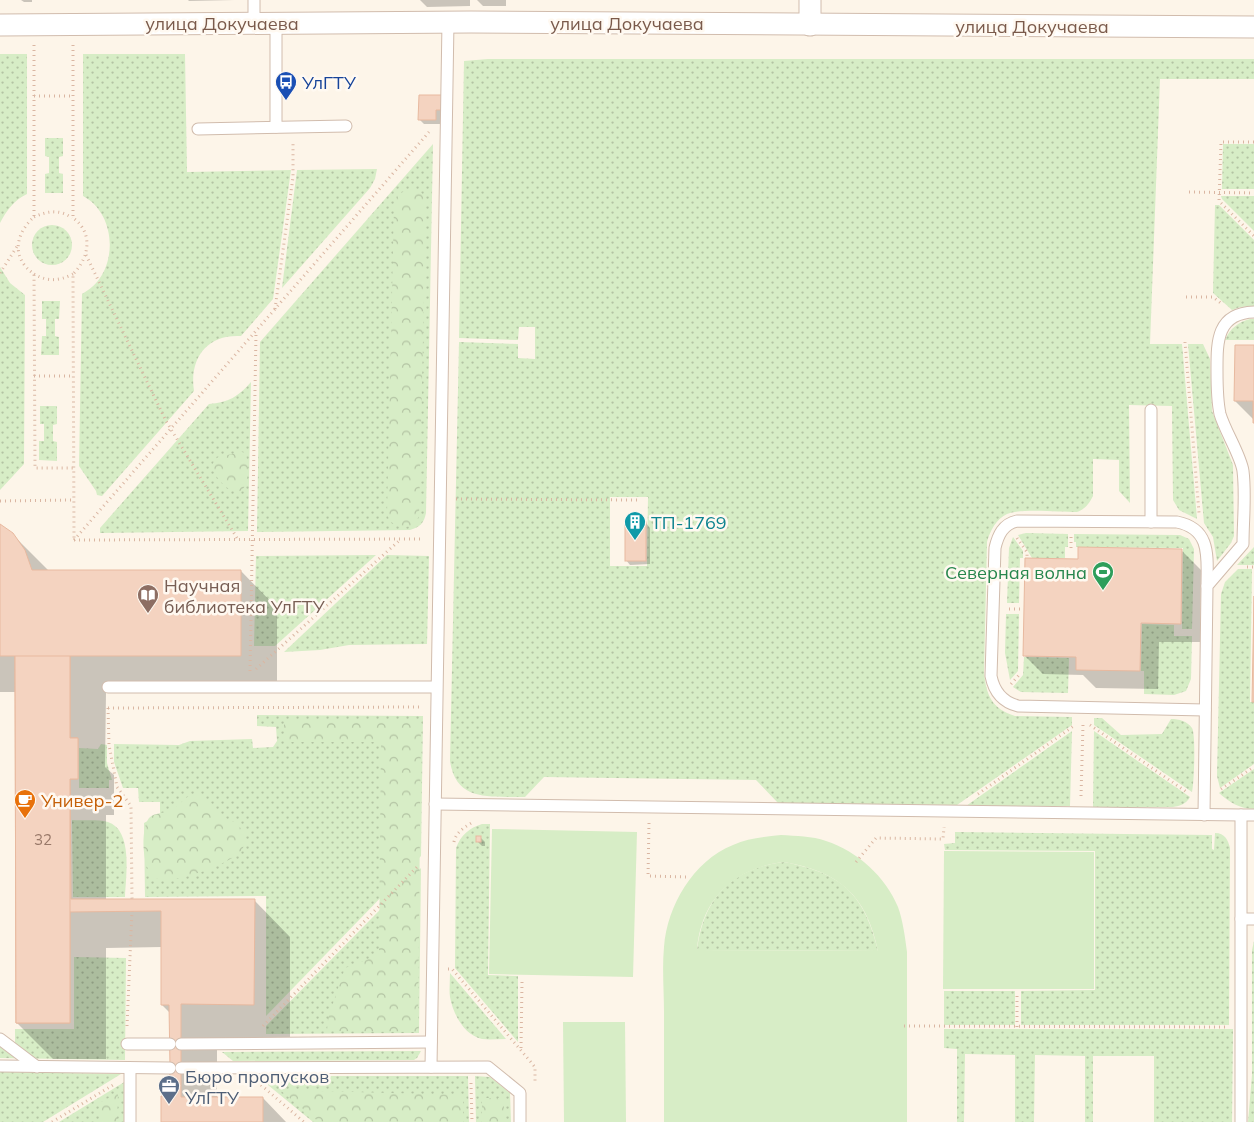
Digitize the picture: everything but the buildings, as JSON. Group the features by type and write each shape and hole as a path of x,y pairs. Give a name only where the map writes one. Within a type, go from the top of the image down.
{"street":[{"path":"810,0 810,25"},
{"name":"улица Докучаева","path":"0,25 448,22 1254,27"}],"lane":[{"path":"254,0 254,22"},
{"path":"276,22 276,127"},
{"path":"431,1067 438,539 448,22"},
{"path":"198,129 346,126"},
{"path":"1207,586 1243,544 1248,469 1223,423 1218,398 1218,337 1236,316 1246,312 1254,312"},
{"path":"1151,410 1151,522"},
{"path":"1204,815 1207,554 1205,544 1197,530 1177,522 1023,520 1012,522 1004,528 999,534 995,548 992,682 1001,698 1009,704 1018,706 1205,710"},
{"path":"108,687 436,687"},
{"path":"435,804 1254,815"},
{"path":"1241,815 1241,1122"},
{"path":"1241,919 1254,919"},
{"path":"0,1039 37,1067"},
{"path":"127,1044 431,1042"},
{"path":"0,1066 130,1068 488,1067 520,1093 520,1122"},
{"path":"130,1068 130,1122"}],"path":[{"path":"73,218 74,24"},
{"path":"34,25 34,217"},
{"path":"33,96 73,96"},
{"path":"74,540 437,124 446,124"},
{"path":"275,309 293,177 293,127"},
{"path":"1254,142 1221,142 1219,192 1219,201 1254,236"},
{"path":"1189,192 1254,193"},
{"path":"0,273 18,244 20,234 26,224 44,212 56,212 73,218 84,232 87,243 86,255 81,266 73,274 62,279 52,280 41,278 24,265 18,244"},
{"path":"86,255 171,429 238,539"},
{"path":"34,274 35,468 73,468"},
{"path":"73,274 74,540"},
{"path":"1186,297 1213,297 1236,316"},
{"path":"256,332 250,674 400,539"},
{"path":"1185,342 1199,520 1197,530"},
{"path":"34,376 73,376"},
{"path":"439,499 638,500"},
{"path":"0,501 73,500"},
{"path":"1014,533 1027,552 1027,557"},
{"path":"74,540 438,539"},
{"path":"1004,609 1022,609"},
{"path":"1007,679 1010,688 1021,673"},
{"path":"108,687 109,745 118,786 131,806 132,899"},
{"path":"108,708 427,707"},
{"path":"1083,720 1198,800 1204,800 1254,766"},
{"path":"952,812 1083,720"},
{"path":"1081,814 1083,720"},
{"path":"247,1043 434,850 453,850 454,839 461,829 480,820"},
{"path":"639,822 649,822 648,876 688,877"},
{"path":"856,862 876,838 944,839 944,826 954,826"},
{"path":"127,1044 132,911"},
{"path":"452,959 452,969 535,1068 535,1086"},
{"path":"432,969 452,969"},
{"path":"521,1049 522,982"},
{"path":"1017,993 1017,1027"},
{"path":"904,1026 1241,1027"},
{"path":"471,1067 472,1122"},
{"path":"52,1122 123,1079 130,1068"},
{"path":"239,1068 304,1122"}],"green space":[{"path":"0,54 27,54 27,194 11,206 0,223"},
{"path":"83,54 185,54 187,172 291,170 273,299 241,336 229,336 219,339 203,350 194,368 194,391 102,496 97,495 79,466 82,294 95,284 104,272 110,248 106,224 101,213 93,203 83,196"},
{"path":"488,59 1254,59 1254,79 1160,79 1150,344 1182,344 1197,519 1179,510 1173,500 1172,406 1129,405 1130,503 1119,491 1119,460 1093,459 1093,496 1085,508 1077,512 1031,511 1007,514 994,526 987,542 984,672 986,688 996,705 1007,713 1015,716 1072,717 1072,725 957,805 778,803 756,780 544,777 525,797 477,794 468,791 460,784 454,775 450,761 459,342 518,344 518,358 535,359 535,327 519,327 518,340 459,338 464,61","holes":["610,497 648,497 647,566 610,566"]},
{"path":"45,138 63,138 63,156 59,157 59,173 63,174 63,193 45,193 45,174 49,173 49,157 45,156"},
{"path":"433,144 426,513 424,519 419,526 410,530 257,532 260,342"},
{"path":"1223,144 1254,144 1254,189 1222,189"},
{"path":"377,169 375,179 370,188 282,288 297,170"},
{"path":"407,189 421,192 426,205 419,516 415,524 402,527 391,522 387,514 394,207 397,196"},
{"path":"1221,196 1254,196 1254,231 1222,199"},
{"path":"1215,205 1219,205 1254,240 1254,306 1240,307 1232,310 1213,293"},
{"path":"56,225 63,228 69,234 72,245 71,253 63,262 56,265 48,265 41,262 33,253 32,241 35,234 44,226"},
{"path":"0,267 10,283 25,295 24,464 0,490"},
{"path":"42,301 60,301 59,319 55,319 55,336 59,337 59,355 41,355 42,336 46,336 46,319 42,319"},
{"path":"1254,319 1254,340 1225,340 1235,326"},
{"path":"1188,344 1203,344 1210,359 1212,411 1233,465 1234,536 1217,561 1213,537 1204,523"},
{"path":"251,382 248,531 100,533 100,528 209,404 233,398"},
{"path":"40,406 57,406 57,424 53,425 53,441 57,442 57,461 39,460 39,441 44,441 44,424 40,424"},
{"path":"239,451 245,453 248,474 243,489 236,491 231,490 222,483 212,466 214,461 220,456"},
{"path":"1026,533 1068,534 1068,547 1065,547 1065,558 1032,558 1018,535"},
{"path":"1074,534 1180,535 1189,539 1194,549 1192,629 1182,629 1183,548 1076,547"},
{"path":"1013,537 1023,551 1023,558 1020,558 1019,603 1007,603 1009,548"},
{"path":"1254,547 1254,565 1237,565"},
{"path":"376,555 275,646 254,646 256,556"},
{"path":"387,555 429,556 427,644 349,645 320,650 284,652"},
{"path":"1238,569 1252,569 1250,702 1254,702 1254,764 1220,788 1217,776 1221,594 1225,582"},
{"path":"1006,614 1019,614 1018,671 1010,680 1005,653"},
{"path":"1142,624 1174,625 1174,636 1192,636 1191,679 1186,691 1174,695 1144,694 1144,671 1141,671"},
{"path":"1024,657 1069,658 1068,693 1021,692 1013,687 1023,675"},
{"path":"257,715 423,716 421,856 266,1016 266,896 145,897 144,823 160,814 160,802 139,802 138,788 123,788 114,762 114,744 179,745 190,741 252,739 253,748 273,747 277,741 276,727 257,726"},
{"path":"1094,718 1102,718 1121,735 1162,734 1171,719 1180,720 1188,724 1192,728 1194,740 1192,792 1094,725"},
{"path":"284,719 421,719 418,1032 327,1031 328,1018 345,968 379,955 381,742 284,742"},
{"path":"1072,731 1070,806 966,806"},
{"path":"1094,731 1190,797 1183,804 1173,807 1093,807"},
{"path":"101,744 107,745 107,763 112,780 109,780 109,788 79,788 79,748 98,749"},
{"path":"1254,769 1254,809 1244,808 1235,804 1219,793"},
{"path":"192,794 204,797 212,804 219,815 234,822 246,833 243,847 231,859 210,869 173,879 163,880 155,878 147,867 145,859 144,831 146,823 151,816 171,810"},
{"path":"72,820 108,822 116,827 121,834 125,844 127,866 125,897 73,897"},
{"path":"482,824 490,824 488,975 518,976 518,1042 455,968 456,848 460,839 466,833"},
{"path":"492,829 637,832 633,977 489,974"},
{"path":"955,832 1212,835 1212,849 1214,850 1215,833 1224,836 1230,848 1229,1025 1021,1025 1021,991 1095,990 1095,851 945,850 944,844 955,843"},
{"path":"781,835 815,838 838,845 849,851 869,866 886,885 898,907 903,923 907,952 907,1122 664,1122 663,963 666,932 670,916 694,873 719,852 744,841","holes":["784,862 803,866 835,880 857,900 866,914 878,951 697,950 705,916 713,901 723,889 750,871 766,865"]},
{"path":"944,851 1094,852 1094,989 943,989"},
{"path":"784,862 821,873 836,880 848,889 866,915 878,951 697,950 700,932 706,915 713,901 723,889 749,871 766,865"},
{"path":"421,868 419,1033 266,1034 266,1026"},
{"path":"1254,941 1254,1122 1248,1122 1252,1075 1252,950"},
{"path":"74,957 126,958 125,1060 0,1058 0,1043 15,1043 15,1029 74,1029"},
{"path":"450,973 506,1039 482,1039 476,1037 460,1023 451,1004"},
{"path":"944,991 1015,991 1015,1025 944,1025"},
{"path":"563,1022 625,1022 626,1122 564,1122"},
{"path":"944,1029 1233,1029 1232,1122 1154,1122 1154,1056 1093,1056 1093,1122 1085,1122 1085,1056 1035,1055 1034,1122 1015,1122 1015,1055 965,1054 964,1122 957,1122 957,1049 944,1048"},
{"path":"421,1051 414,1060 233,1061 222,1052"},
{"path":"0,1072 121,1074 43,1122 0,1122"},
{"path":"267,1076 468,1076 469,1122 313,1122 268,1085"},
{"path":"475,1076 490,1077 510,1093 511,1122 476,1122"},
{"path":"126,1081 125,1122 59,1122"},
{"path":"280,1090 463,1095 463,1122 319,1122"},
{"path":"118,1093 117,1122 99,1122 101,1102"},
{"path":"482,1098 504,1098 504,1122 482,1122"}],"place":[{"name":"УлГТУ","path":"286,101"},
{"name":"ТП-1769","path":"635,541"},
{"name":"Северная волна","path":"1103,591"},
{"name":"Научная библиотека УлГТУ","path":"148,614"},
{"name":"Универ-2","path":"25,819"},
{"name":"Бюро пропусков УлГТУ","path":"169,1105"}]}
